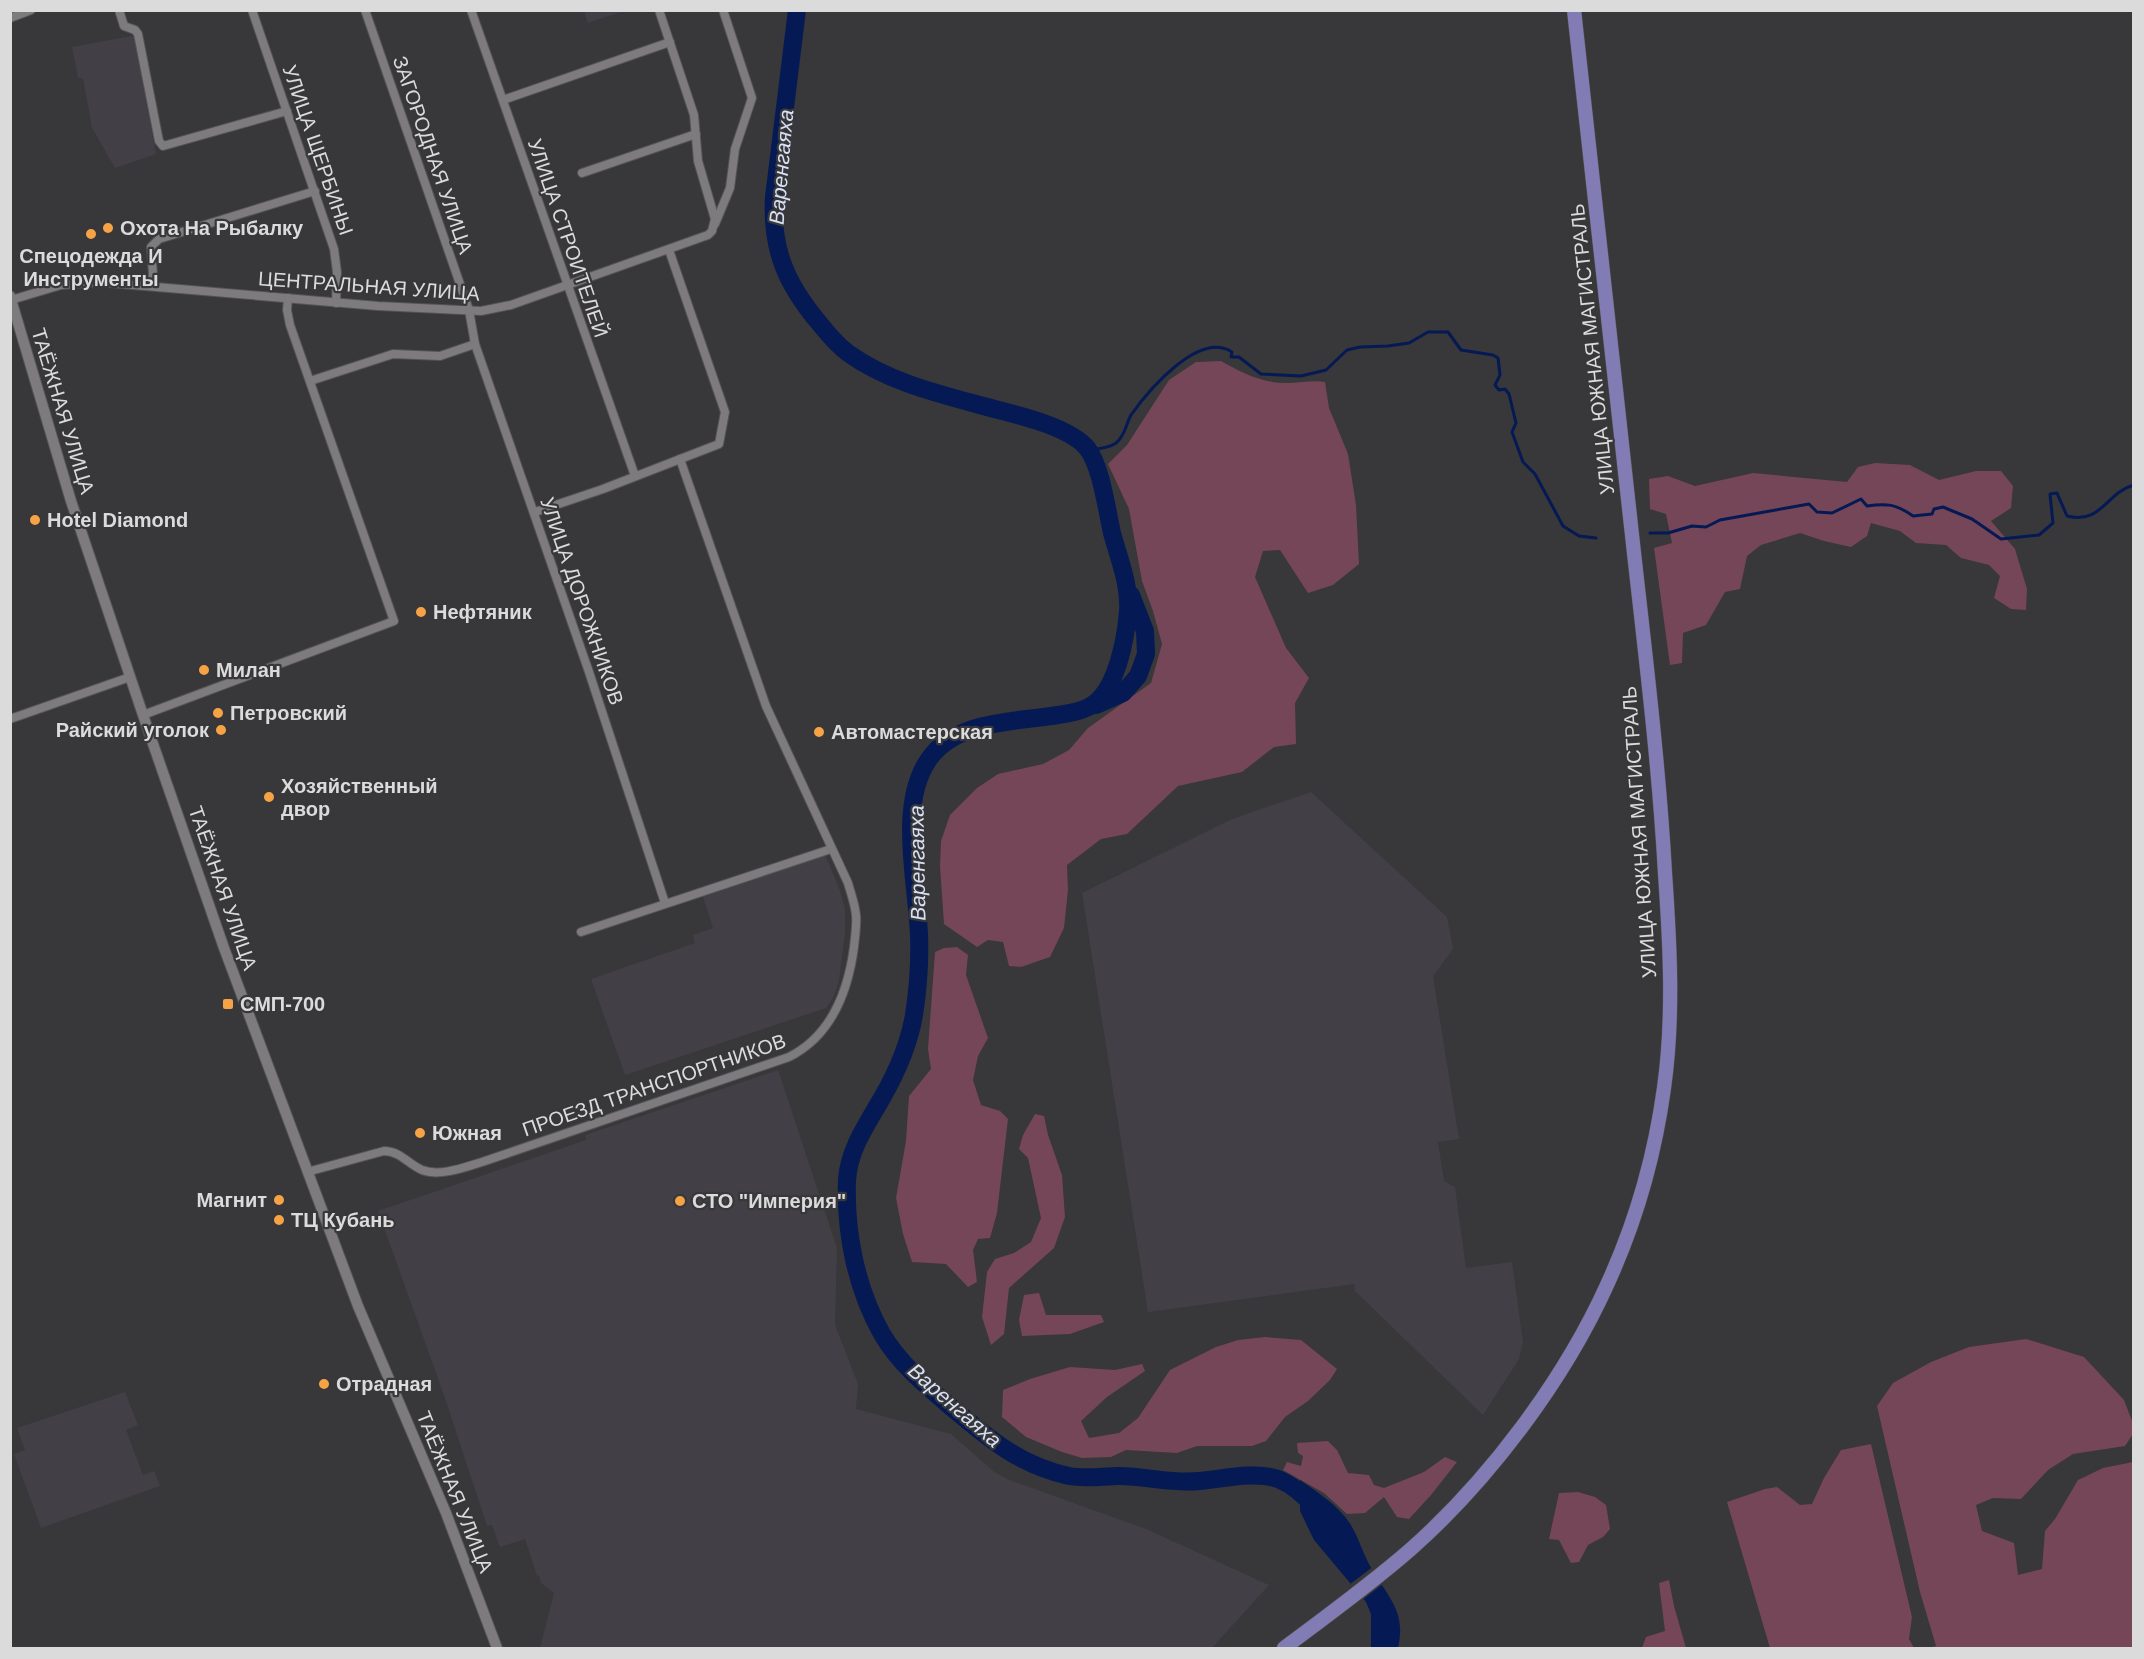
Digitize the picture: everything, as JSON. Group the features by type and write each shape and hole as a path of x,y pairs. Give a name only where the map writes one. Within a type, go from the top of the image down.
{"highway":[{"name":"УЛИЦА ЮЖНАЯ МАГИСТРАЛЬ","path":"1284,1648 1388,1567 1448,1514 1495,1460 1542,1399 1587,1326 1627,1237 1655,1137 1664,1089 1670,995 1670,952 1663,841 1574,10"}],"street":[{"path":"10,18 30,10"},
{"path":"119,10 124,26 135,30 138,34 159,141 163,146 287,111"},
{"name":"УЛИЦА ЩЕРБИНЫ","path":"252,10 334,249 337,272 336,303"},
{"name":"ЗАГОРОДНАЯ УЛИЦА","path":"365,10 469,310"},
{"name":"УЛИЦА СТРОИТЕЛЕЙ","path":"471,10 635,476"},
{"path":"659,10 694,115 698,161 714,228"},
{"path":"714,228 730,188 735,150 752,98 723,10"},
{"path":"503,100 670,42"},
{"path":"582,173 696,134"},
{"path":"151,286 153,274 151,247 159,239 315,191"},
{"name":"ЦЕНТРАЛЬНАЯ УЛИЦА","path":"11,298 72,283 98,282 336,303 469,310 500,309 669,250 708,235 714,228"},
{"path":"535,512 719,444 725,412 669,250"},
{"name":"ТАЁЖНАЯ УЛИЦА","path":"11,298 57,455 130,677 224,948 358,1306 446,1513 497,1648"},
{"path":"143,715 394,621 288,318 288,298"},
{"name":"УЛИЦА ДОРОЖНИКОВ","path":"469,310 475,344 535,512 665,903"},
{"path":"310,381 393,354 440,356 475,344"},
{"name":"ПРОЕЗД ТРАНСПОРТНИКОВ","path":"307,1172 384,1151 399,1154 423,1170 439,1172 462,1168 774,1063 802,1050 812,1042 831,1019 846,988 851,970 856,914 848,883 766,706 680,459"},
{"path":"10,719 130,677"},
{"path":"581,932 831,849"}],"shaded area":[{"path":"584,10 624,11 588,23"},
{"path":"134,37 156,154 115,168 92,128 83,78 78,78 72,47"},
{"path":"1221,361 1245,373 1269,381 1325,382 1329,408 1348,454 1356,505 1359,564 1333,585 1308,593 1280,550 1263,551 1255,577 1286,648 1309,678 1295,703 1296,744 1274,747 1242,772 1178,786 1127,834 1101,839 1067,865 1068,890 1064,928 1050,957 1021,967 1009,966 1003,942 988,940 977,947 944,924 940,866 941,841 950,815 977,788 998,774 1043,764 1069,750 1088,728 1151,683 1162,644 1142,581 1129,509 1108,464 1127,445 1169,380 1196,362"},
{"path":"1875,463 1910,465 1939,480 1976,471 2001,471 2013,486 2011,508 1991,521 2015,549 2027,589 2026,610 2011,609 1994,598 2000,576 1989,565 1961,558 1946,545 1916,543 1900,531 1871,523 1867,536 1851,547 1800,533 1761,545 1747,556 1740,589 1725,592 1706,625 1683,633 1682,663 1670,665 1654,548 1672,543 1666,514 1650,509 1649,479 1668,476 1695,486 1753,473 1847,482 1858,467"},
{"path":"1311,792 1447,917 1453,949 1433,976 1459,1139 1438,1142 1444,1181 1455,1187 1466,1268 1512,1262 1523,1342 1519,1359 1483,1415 1355,1291 1354,1284 1148,1312 1082,893 1232,819"},
{"path":"825,854 845,909 845,933 839,980 834,996 826,1008 625,1075 591,979 695,943 693,935 713,928 702,894"},
{"path":"957,947 968,955 966,975 988,1038 978,1056 973,1080 981,1105 1000,1111 1008,1119 997,1213 990,1238 978,1239 973,1250 977,1282 968,1287 946,1264 912,1262 903,1234 896,1198 906,1141 909,1096 931,1069 928,1049 935,952 944,948"},
{"path":"778,1070 837,1248 835,1325 858,1384 856,1409 951,1434 993,1471 1007,1479 1146,1529 1269,1585 1212,1648 540,1648 554,1593 541,1583 539,1575 537,1576 525,1539 500,1547 492,1525 487,1526 445,1398 378,1211 586,1140 585,1135"},
{"path":"1035,1114 1044,1116 1062,1175 1065,1217 1054,1248 1009,1288 1004,1334 991,1345 982,1317 987,1272 995,1259 1014,1253 1031,1242 1041,1218 1028,1158 1019,1149 1023,1135"},
{"path":"1039,1293 1046,1315 1101,1315 1104,1322 1070,1334 1022,1336 1019,1320 1024,1295"},
{"path":"1265,1337 1301,1340 1337,1369 1330,1380 1308,1401 1285,1417 1266,1441 1252,1446 1197,1446 1177,1453 1126,1450 1111,1457 1082,1458 1026,1437 1002,1417 1003,1390 1030,1379 1070,1367 1115,1370 1142,1364 1145,1371 1107,1397 1081,1421 1089,1438 1119,1433 1138,1418 1170,1370 1216,1347 1238,1340"},
{"path":"2026,1339 2084,1357 2124,1400 2134,1426 2133,1434 2125,1446 2073,1454 2048,1470 2021,1499 1993,1498 1976,1505 1982,1531 2014,1543 2018,1575 2042,1569 2045,1531 2055,1519 2078,1480 2103,1468 2133,1462 2133,1648 1929,1648 1936,1646 1920,1592 1877,1406 1893,1383 1931,1362 1969,1347"},
{"path":"125,1392 138,1425 126,1430 143,1475 154,1471 160,1486 41,1528 14,1454 25,1450 17,1428"},
{"path":"1328,1441 1337,1450 1348,1473 1369,1475 1374,1485 1384,1488 1424,1472 1445,1457 1457,1462 1409,1519 1397,1517 1384,1497 1365,1513 1347,1514 1324,1493 1283,1470 1287,1462 1301,1466 1303,1456 1298,1453 1297,1443"},
{"path":"1871,1444 1912,1617 1909,1639 1914,1648 1770,1648 1727,1502 1777,1487 1800,1505 1812,1504 1841,1450"},
{"path":"1300,1480 1336,1507 1353,1529 1369,1564 1397,1613 1400,1623 1398,1648 1371,1648 1371,1614 1366,1602 1314,1540 1300,1511"},
{"path":"1578,1492 1595,1497 1606,1505 1610,1529 1603,1537 1588,1545 1579,1562 1571,1563 1559,1540 1549,1539 1559,1493"},
{"path":"1669,1580 1686,1648 1642,1648 1646,1637 1665,1631 1659,1583"}],"pier":[{"path":"1374,1566 1384,1583 1361,1601 1349,1585"}],"waterway":[{"name":"Варенгаяха","path":"797,10 774,197 774,216 778,249 798,295 829,335 844,350 880,372 915,386 1026,417 1055,427 1079,440 1092,456 1100,477 1112,533 1126,582 1128,601 1125,634 1115,674 1103,695 1095,703 1072,712 970,730 941,746 929,759 919,778 911,821 919,945 914,1015 906,1047 855,1147 848,1169 847,1200 850,1239 865,1298 889,1345 913,1373 991,1439 1035,1465 1069,1476 1082,1477 1129,1476 1189,1482 1249,1476 1269,1477 1294,1488 1317,1510"},
{"path":"1089,450 1116,443 1131,415 1149,392 1176,366 1205,349 1219,347 1232,352 1231,357 1239,357 1261,374 1301,376 1326,370 1347,350 1409,343 1428,332 1448,332 1461,350 1493,355 1498,358 1500,375 1495,385 1499,390 1505,389 1509,394 1516,423 1512,432 1523,462 1535,474 1563,526 1579,536 1596,538"},
{"path":"1650,533 1668,533 1692,526 1706,527 1720,520 1809,504 1817,512 1832,513 1861,499 1867,506 1891,505 1913,516 1932,514 1934,509 1943,507 1972,519 2001,539 2039,535 2053,523 2050,494 2057,493 2067,516 2079,518 2096,512 2117,494 2134,485"},
{"path":"1096,705 1123,693 1138,676 1146,654 1145,631 1131,595"}],"place":[{"name":"Охота На Рыбалку","path":"108,228"},
{"name":"Спецодежда И Инструменты","path":"91,234"},
{"name":"Hotel Diamond","path":"35,520"},
{"name":"Нефтяник","path":"421,612"},
{"name":"Милан","path":"204,670"},
{"name":"Петровский","path":"218,713"},
{"name":"Райский уголок","path":"221,730"},
{"name":"Автомастерская","path":"819,732"},
{"name":"Хозяйственный двор","path":"269,797"},
{"name":"СМП-700","path":"228,1004"},
{"name":"Южная","path":"420,1133"},
{"name":"Магнит","path":"279,1200"},
{"name":"СТО \"Империя\"","path":"680,1201"},
{"name":"ТЦ Кубань","path":"279,1220"},
{"name":"Отрадная","path":"324,1384"}]}
